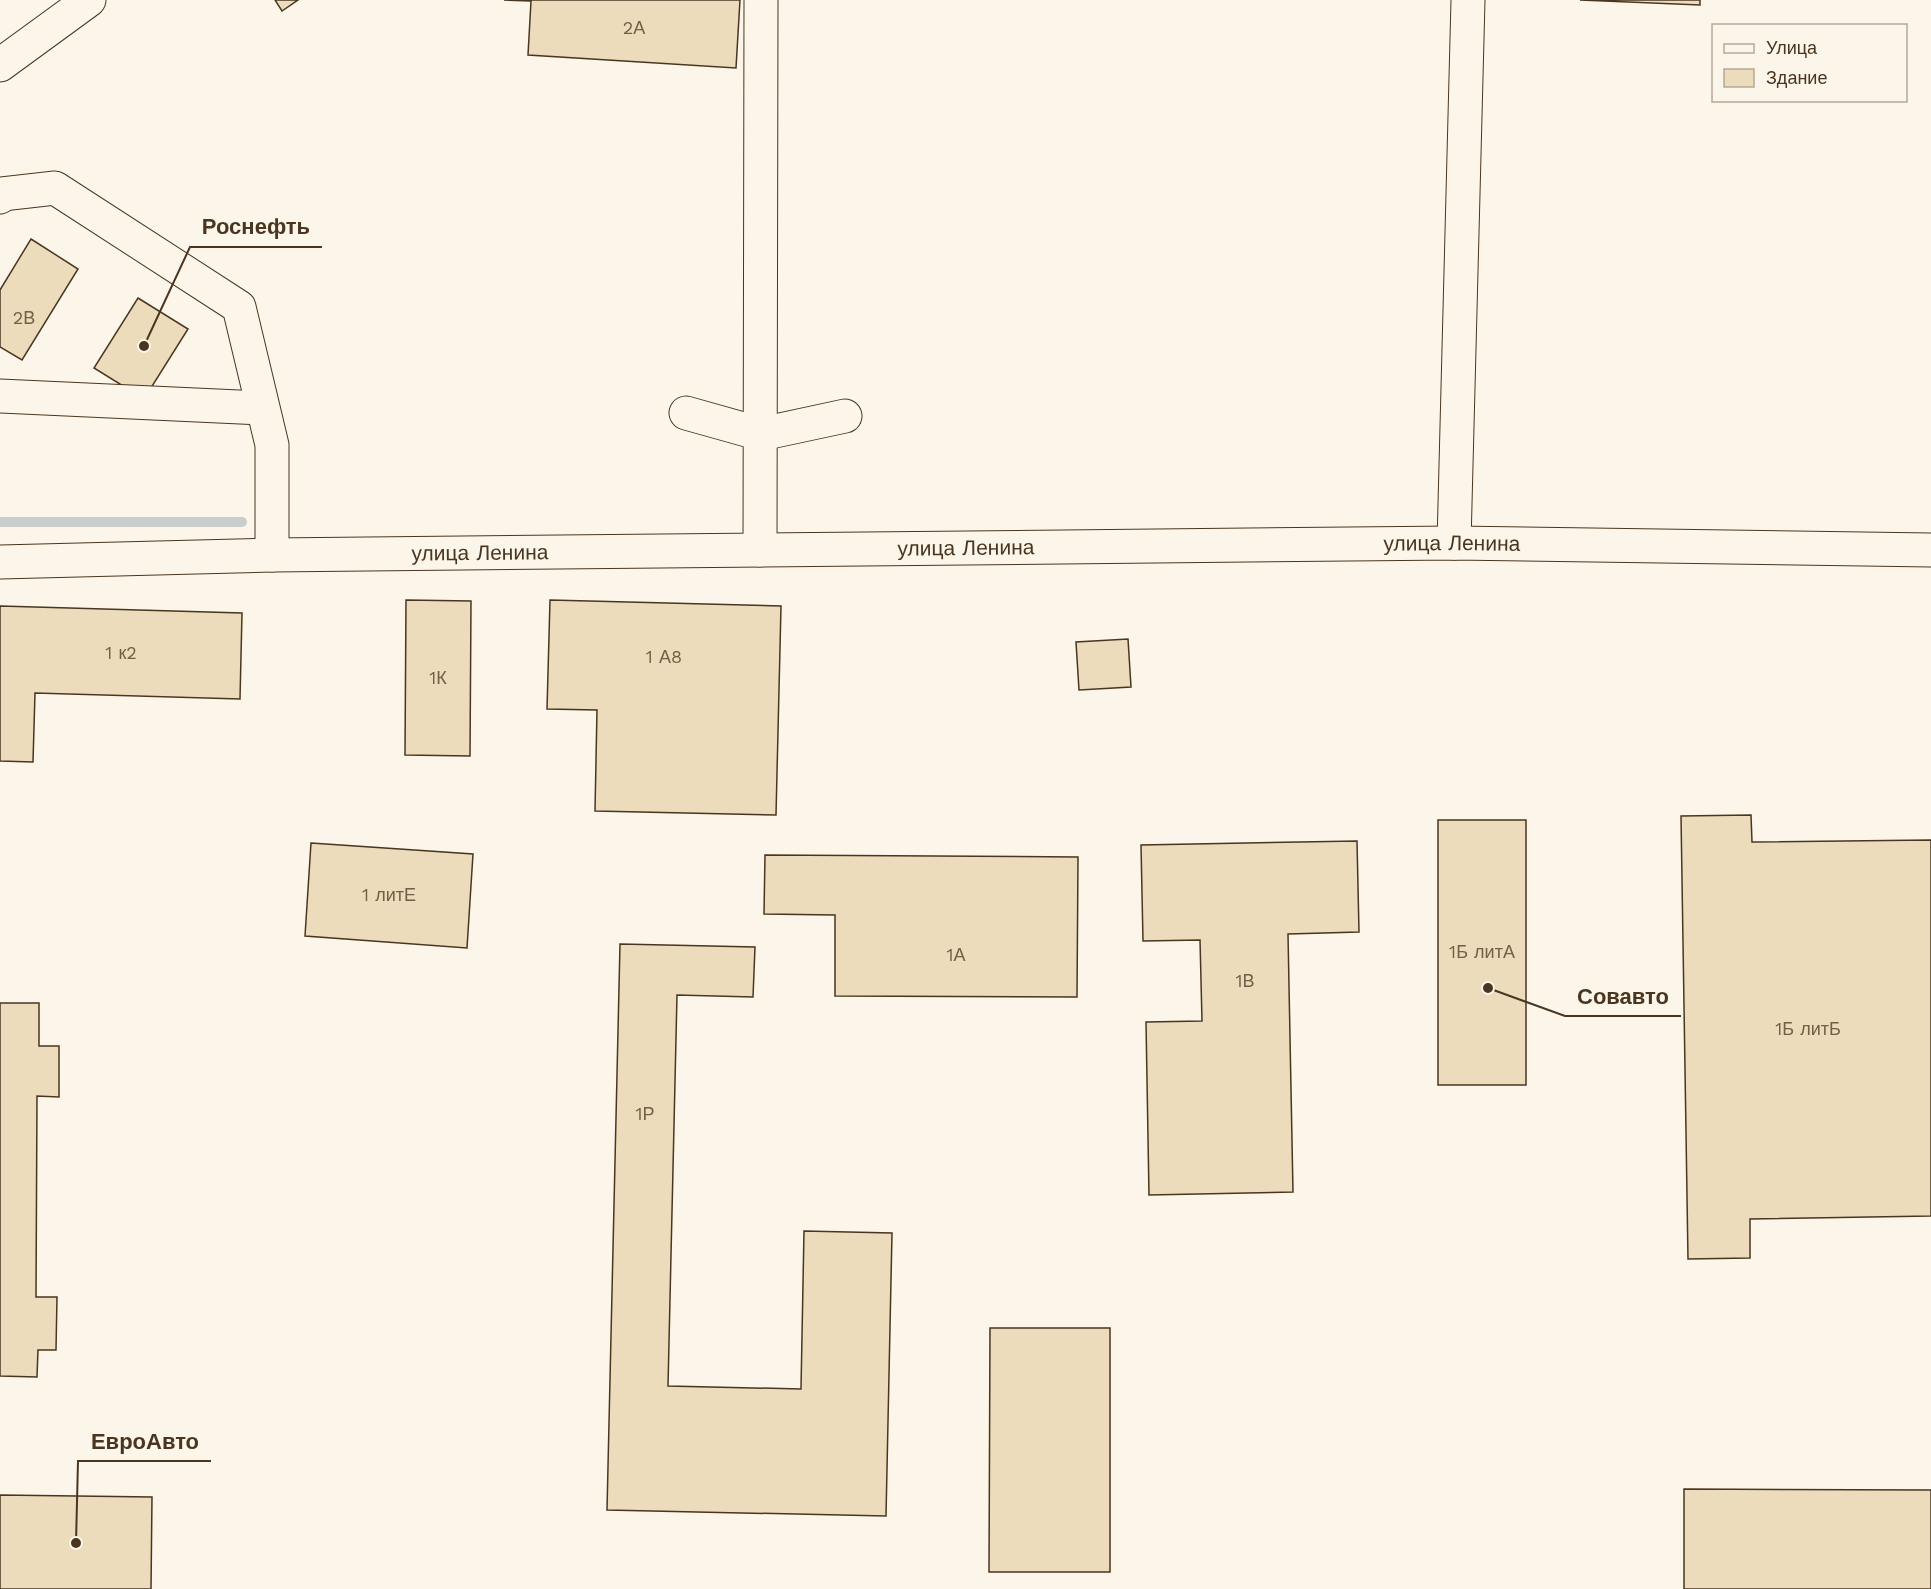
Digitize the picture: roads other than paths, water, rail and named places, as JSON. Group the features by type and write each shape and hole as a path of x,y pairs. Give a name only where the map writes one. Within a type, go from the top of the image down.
{"street":[{"path":"0,65 89,0"},
{"path":"760,550 761,0"},
{"path":"1454,543 1468,0"},
{"path":"0,197 2,194 55,188 239,307 272,446 272,555"},
{"path":"0,396 262,408"},
{"path":"686,413 761,434 845,416"},
{"name":"улица Ленина","path":"0,562 272,555 1454,543 1931,550"}],"waterway":[{"path":"0,522 242,522"}],"place":[{"name":"Роснефть","path":"144,346"},
{"name":"Совавто","path":"1488,988"},
{"name":"ЕвроАвто","path":"76,1543"}]}
